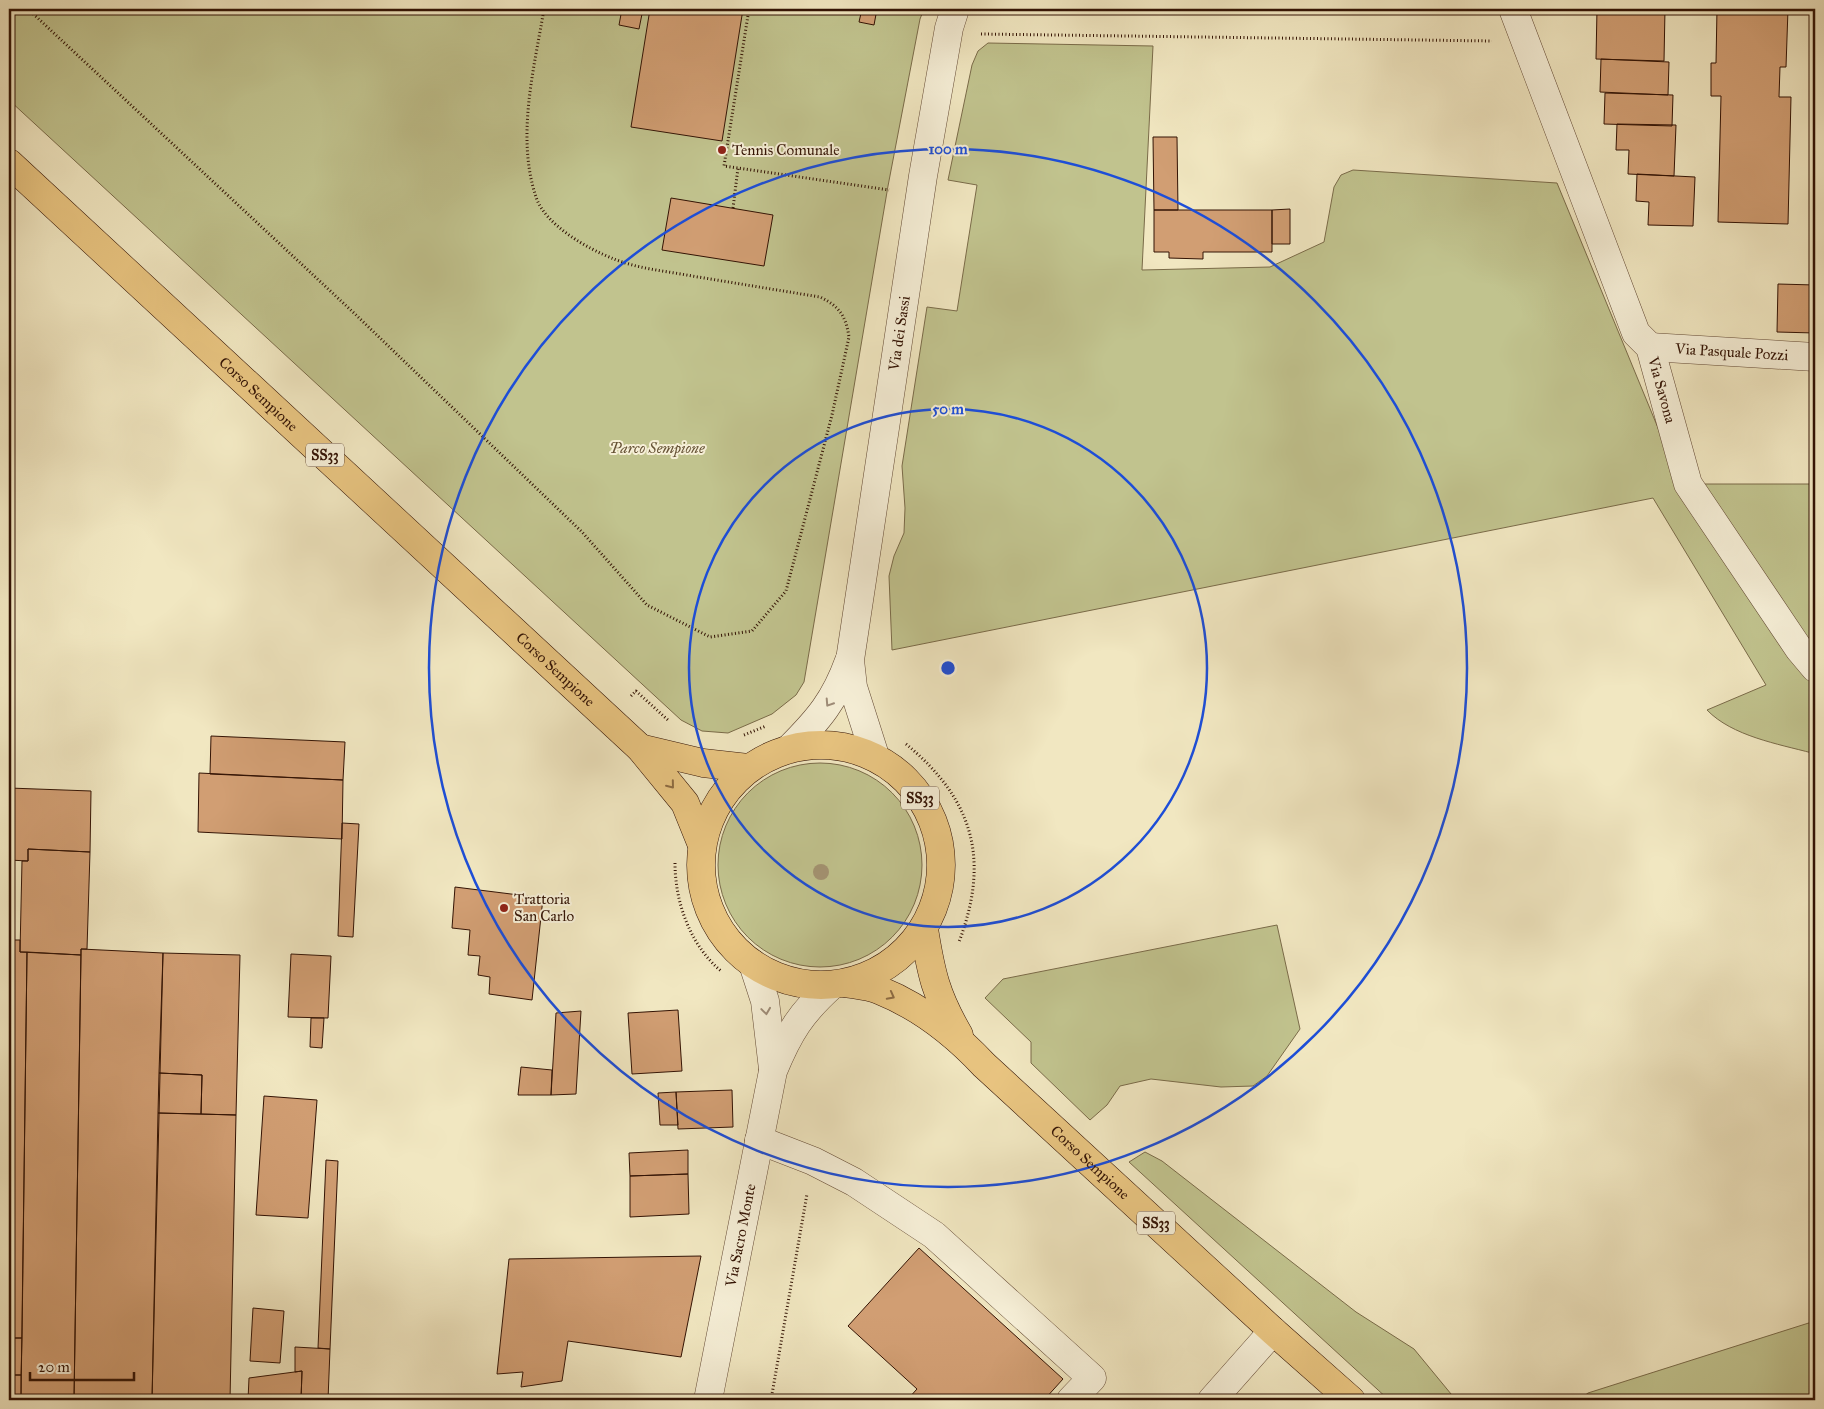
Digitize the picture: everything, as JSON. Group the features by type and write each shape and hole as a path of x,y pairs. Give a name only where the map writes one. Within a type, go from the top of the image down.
{"main road":[{"name":"Corso Sempione","path":"9,163 640,748"},
{"name":"SS33","path":"702,845 718,802 748,768 790,748 833,744 875,756 914,787 938,831 942,882 924,929 890,964 838,984"},
{"name":"SS33","path":"640,748 703,764 748,768"},
{"name":"SS33","path":"640,748 685,803 702,845 703,890 721,932 754,964 791,982 838,984 878,989 922,1012 964,1043"},
{"name":"SS33","path":"924,929 931,973 944,1010 964,1043"},
{"name":"Corso Sempione","path":"964,1043 984,1065 1273,1331 1351,1400"}],"street":[{"name":"Via Savona","path":"1513,9 1636,332 1650,347 1688,484 1799,649 1815,668"},
{"name":"Via dei Sassi","path":"790,748 818,720 839,688 850,660 924,176 952,18"},
{"name":"Via Pasquale Pozzi","path":"1650,347 1815,357"},
{"name":"Via dei Sassi","path":"850,660 853,688 875,756"},
{"name":"Via Sacro Monte","path":"754,964 765,1001 773,1071"},
{"name":"Via Sacro Monte","path":"708,1400 773,1071 784,1044 806,1008 838,984"},
{"path":"759,1140 813,1161 854,1182 934,1235 1092,1378 1071,1400"},
{"path":"1212,1400 1273,1331"}],"path":[{"path":"28,9 355,314 554,505 582,532 647,605 710,637 752,631 786,591 832,415 849,337 847,325 840,310 820,297 637,266 592,248 567,234 550,219 536,199 530,171 528,141 533,73 544,9"},
{"path":"749,9 724,166 892,191"},
{"path":"952,18 978,34 1525,42"},
{"path":"732,208 738,168"},
{"path":"610,719 636,691 676,727"},
{"path":"739,737 767,725"},
{"path":"675,859 677,885 686,922 705,955 724,974"},
{"path":"771,1400 813,1161"}],"green space":[{"name":"Parco Sempione","path":"9,9 924,9 920,19 888,186 804,682 796,695 772,714 728,733 702,731 681,720 9,100"},
{"path":"988,43 1153,46 1142,270 1270,267 1324,242 1334,187 1341,175 1353,170 1557,183 1684,491 1815,679 1815,758 1812,753 1742,733 1717,719 1707,710 1766,685 1653,498 892,650 889,576 894,556 904,533 905,508 902,466 927,307 957,311 977,185 948,180 972,65 978,51"},
{"path":"1688,484 1815,484 1815,648"},
{"path":"820,763 850,767 868,775 885,786 899,800 910,817 918,835 922,865 918,895 910,913 899,930 885,944 868,955 850,963 820,967 790,963 772,955 755,944 741,930 730,913 722,895 718,865 722,835 730,817 741,800 755,786 772,775 790,767"},
{"path":"1277,925 1300,1029 1267,1076 1253,1086 1221,1087 1151,1079 1120,1086 1107,1105 1090,1120 1031,1063 1031,1042 985,998 1003,979"},
{"path":"1145,1152 1162,1161 1356,1312 1414,1349 1456,1400 1389,1400 1129,1162"},
{"path":"1815,1321 1815,1400 1579,1400 1588,1393"}],"building":[{"path":"622,9 643,9 639,29 619,25"},
{"path":"650,9 743,9 722,141 631,127"},
{"path":"862,9 877,9 874,25 859,22"},
{"path":"1597,9 1665,9 1664,61 1596,59"},
{"path":"1717,9 1788,9 1786,67 1780,67 1779,97 1791,97 1788,224 1718,222 1721,96 1711,96 1711,63 1716,63"},
{"path":"1601,59 1669,62 1668,95 1600,92"},
{"path":"1605,93 1673,95 1672,126 1604,124"},
{"path":"1617,124 1676,125 1674,176 1628,174 1629,150 1616,150"},
{"path":"1153,137 1177,137 1178,210 1154,210"},
{"path":"1637,174 1695,177 1693,226 1648,225 1649,202 1636,201"},
{"path":"671,198 773,215 764,266 662,250"},
{"path":"1290,209 1290,244 1272,244 1272,210"},
{"path":"1154,210 1272,210 1272,252 1203,252 1203,259 1169,258 1169,252 1154,252"},
{"path":"1778,284 1815,285 1815,333 1777,332"},
{"path":"211,736 345,742 343,780 210,774"},
{"path":"199,773 343,780 342,839 198,832"},
{"path":"9,788 91,791 90,852 28,849 28,861 9,860"},
{"path":"342,823 359,824 353,937 338,936"},
{"path":"28,849 90,852 87,949 81,949 81,955 20,952 22,861 28,861"},
{"path":"455,887 543,898 532,1000 489,994 490,977 478,975 480,956 468,955 470,930 452,928"},
{"path":"9,940 20,940 20,952 27,952 22,1338 9,1338"},
{"path":"81,949 163,953 152,1400 74,1400"},
{"path":"27,952 81,955 74,1400 21,1400"},
{"path":"163,953 240,955 236,1115 201,1114 202,1075 159,1073"},
{"path":"291,954 331,956 328,1018 288,1017"},
{"path":"678,1010 682,1071 632,1074 628,1013"},
{"path":"581,1011 576,1094 551,1095 556,1013"},
{"path":"311,1018 324,1018 322,1048 310,1047"},
{"path":"521,1067 552,1070 551,1095 518,1095"},
{"path":"159,1073 202,1075 201,1114 158,1113"},
{"path":"732,1090 733,1127 678,1129 676,1092"},
{"path":"676,1092 678,1125 660,1125 658,1093"},
{"path":"264,1096 317,1100 308,1218 256,1215"},
{"path":"158,1113 236,1115 230,1400 152,1400"},
{"path":"688,1150 688,1174 630,1176 629,1153"},
{"path":"326,1160 338,1161 330,1349 318,1348"},
{"path":"688,1174 689,1214 630,1217 630,1176"},
{"path":"919,1248 1063,1379 1044,1400 907,1400 917,1389 848,1326"},
{"path":"701,1256 681,1357 568,1341 562,1381 521,1387 523,1372 497,1374 509,1259"},
{"path":"253,1308 284,1311 280,1363 250,1361"},
{"path":"9,1338 22,1338 21,1375 9,1375"},
{"path":"295,1347 330,1349 328,1400 301,1400 302,1371 295,1372"},
{"path":"302,1371 301,1400 248,1400 249,1378"},
{"path":"9,1375 21,1375 21,1400 9,1400"}],"place":[{"name":"Tennis Comunale","path":"722,150"},
{"name":"Trattoria San Carlo","path":"504,908"}]}
